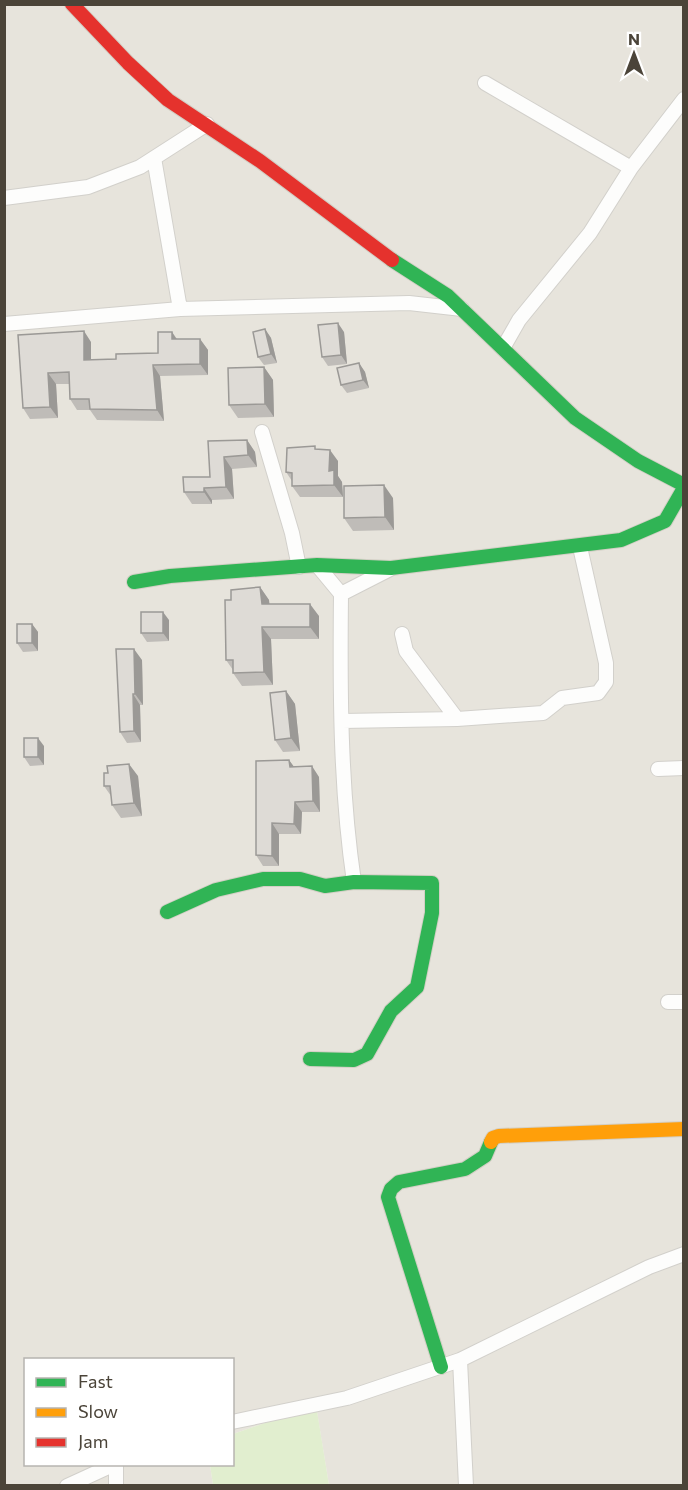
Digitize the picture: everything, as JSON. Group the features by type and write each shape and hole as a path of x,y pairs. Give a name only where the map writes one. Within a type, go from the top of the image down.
{"street":[{"path":"72,4 128,63 168,100 207,124 297,187 386,256 448,296 541,388 575,418 638,461 684,487 669,515 657,526 621,540 580,547 391,568 298,567 170,576 134,582"},
{"path":"485,83 631,168"},
{"path":"502,348 519,320 590,233 631,168 684,99"},
{"path":"4,198 88,187 140,167 207,124"},
{"path":"154,158 180,309"},
{"path":"4,324 180,309 409,303 462,309"},
{"path":"262,432 292,533 298,567"},
{"path":"342,721 457,719 543,712 562,698 598,693 606,682 606,663 580,547"},
{"path":"317,566 341,594 339,670 349,844 354,882"},
{"path":"341,594 391,568"},
{"path":"402,634 406,651 457,719"},
{"path":"658,768 684,768"},
{"path":"167,912 216,890 263,879 300,879 325,885 429,880 432,884 432,913 417,987 391,1011 367,1054 354,1060 310,1059"},
{"path":"668,1002 684,1002"},
{"path":"441,1367 388,1197 391,1189 399,1182 465,1169 485,1156 492,1138 499,1136 684,1129"},
{"path":"234,1422 346,1398 460,1360 649,1267 684,1254"},
{"path":"460,1360 466,1485"},
{"path":"67,1485 111,1466"},
{"path":"116,1466 116,1485"}],"shaded area":[{"path":"5,5 683,5 683,1485 329,1485 317,1412 279,1418 234,1434 234,1358 24,1358 24,1466 210,1466 213,1485 5,1486"}],"green space":[{"path":"317,1411 329,1485 213,1485 210,1466 234,1466 234,1434 279,1418"}],"building":[{"path":"338,323 341,355 322,357 318,325"},
{"path":"265,329 271,354 258,357 253,332"},
{"path":"84,331 84,360 116,359 116,354 158,353 158,332 172,332 172,339 200,339 200,364 153,365 157,410 90,409 89,399 70,399 69,372 48,373 50,407 23,408 18,335"},
{"path":"359,363 363,380 341,385 337,368"},
{"path":"264,367 265,404 229,405 228,368"},
{"path":"247,440 248,455 224,457 226,487 204,488 204,492 184,492 183,477 210,477 208,441"},
{"path":"315,446 315,449 330,450 329,471 334,470 334,485 292,486 292,473 286,472 287,448"},
{"path":"384,485 385,517 344,518 344,486"},
{"path":"260,587 262,604 310,604 310,627 262,627 264,672 233,673 233,660 226,660 225,600 231,600 231,590"},
{"path":"141,612 163,612 163,633 141,633"},
{"path":"17,624 32,624 32,643 17,643"},
{"path":"116,649 134,649 134,731 120,732"},
{"path":"286,691 291,738 275,740 270,693"},
{"path":"24,738 38,738 38,757 24,757"},
{"path":"289,760 290,767 312,766 313,801 295,802 294,824 272,823 272,856 256,855 256,761"},
{"path":"129,764 134,803 112,805 110,786 104,786 104,773 108,773 107,766"}],"traffic: fast":[{"path":"392,260 448,296 575,418 638,461 684,485"},
{"path":"134,582 170,576 317,565 391,568 621,540 665,521 684,488"},
{"path":"167,912 216,890 263,879 300,879 325,886 354,882 432,883 432,913 417,987 391,1011 367,1054 354,1060 310,1059"},
{"path":"441,1367 388,1197 391,1189 399,1182 465,1169 485,1156 491,1142"}],"traffic: slow":[{"path":"491,1142 493,1138 499,1136 684,1129"}],"traffic: jam":[{"path":"72,4 128,63 168,100 260,161 392,260"}]}
